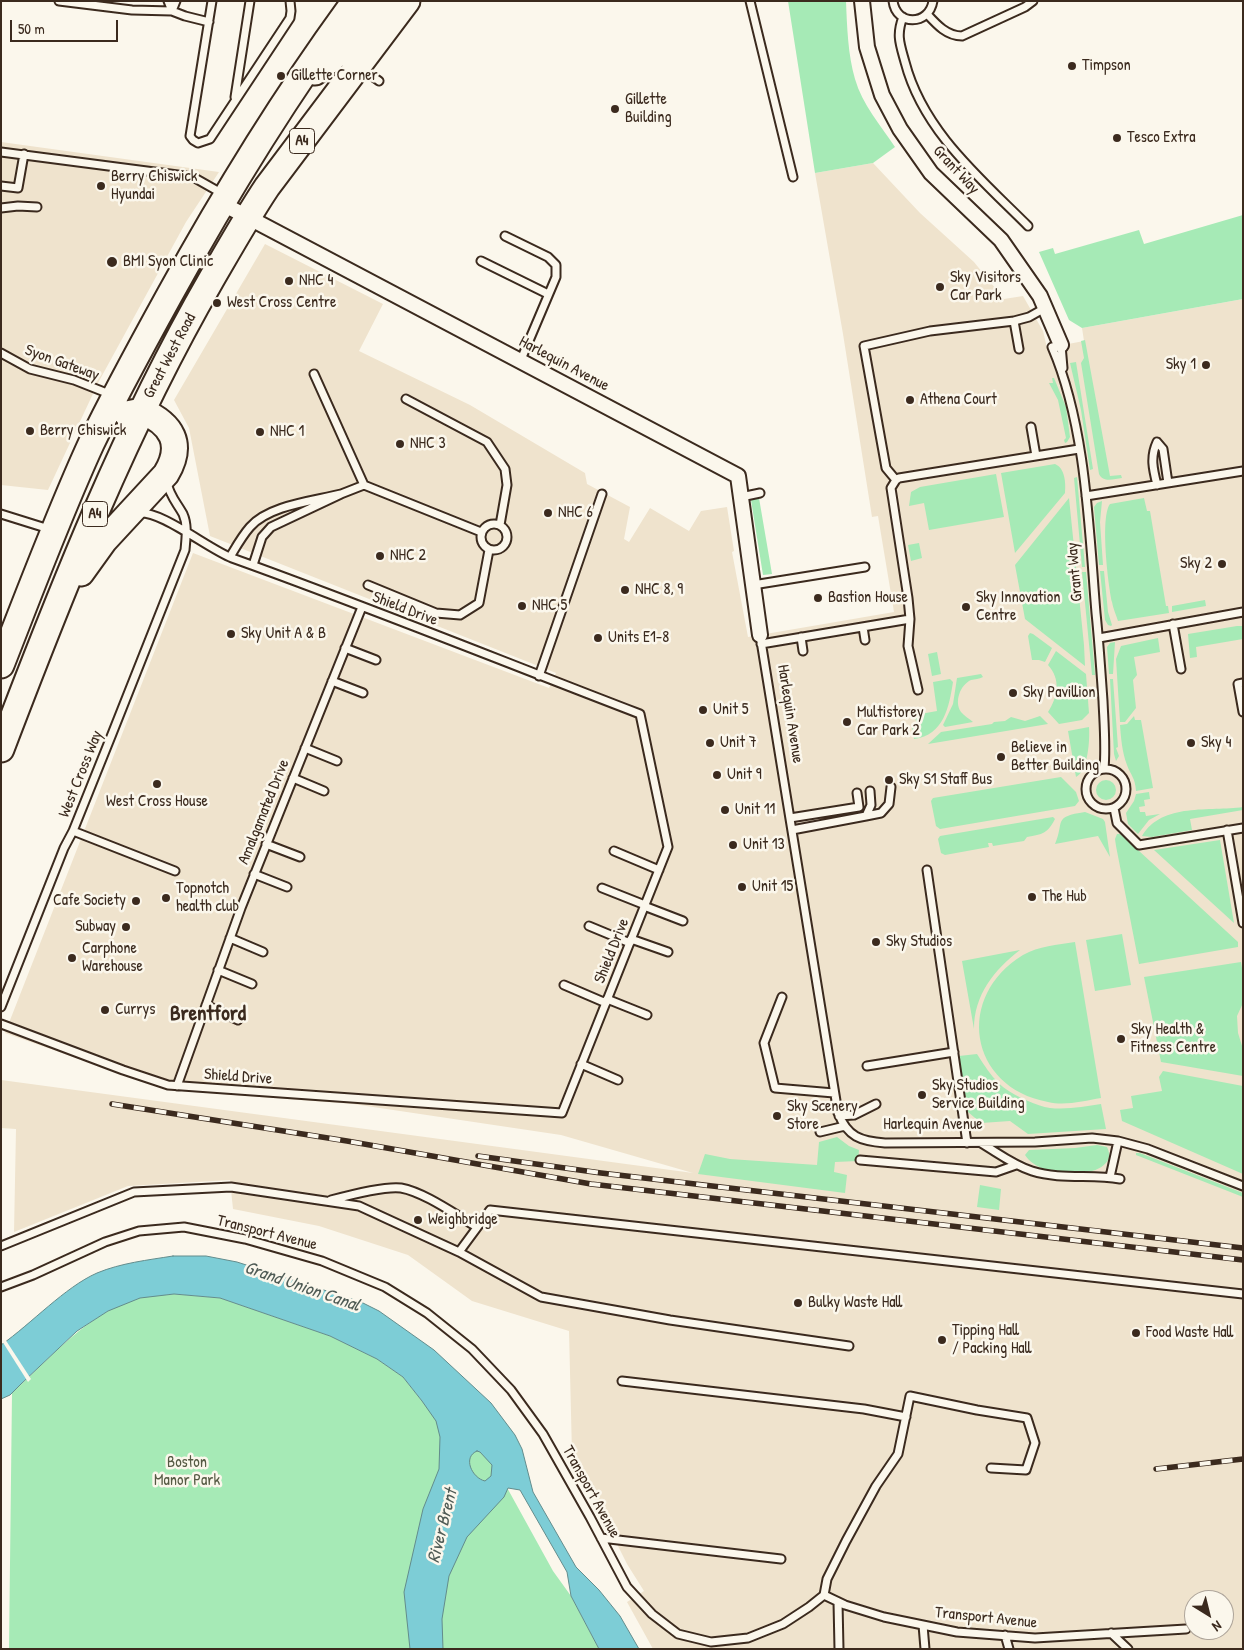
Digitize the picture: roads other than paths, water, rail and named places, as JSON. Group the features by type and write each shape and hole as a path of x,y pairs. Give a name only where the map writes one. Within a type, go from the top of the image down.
{"highway":[{"name":"Great West Road","path":"1,665 54,531 91,445 152,325 224,199 291,94 355,1"},
{"name":"A4","path":"291,94 343,49 380,1"},
{"name":"Great West Road","path":"1,750 51,619 99,504 142,410 199,300 247,217 268,186 407,1"},
{"path":"51,619 87,563 104,541 166,474 173,462 176,451 174,441 161,422 142,410 129,413 120,418 96,437 91,445"}],"street":[{"name":"Grant Way","path":"862,1 868,47 882,95 900,129 931,173 1001,240 1040,296 1047,312 1056,346"},
{"name":"Harlequin Avenue","path":"224,199 247,217 738,476 760,640"}],"lane":[{"path":"59,1 132,10 172,11 209,22"},
{"path":"168,1 172,11"},
{"path":"172,11 176,1"},
{"path":"212,1 190,136 198,144 210,139 290,18 290,1"},
{"path":"235,100 250,1"},
{"path":"750,1 793,177"},
{"path":"893,1 896,11 903,17 912,20 918,20 927,14 931,9 933,1"},
{"path":"927,14 936,24 953,36 962,36 1025,7 1032,1"},
{"path":"903,17 899,27 899,40 910,82 928,115 954,152 1028,226"},
{"path":"358,65 379,81"},
{"path":"1,152 193,177 224,199"},
{"path":"1,186 18,188 24,154"},
{"path":"1,208 18,206 37,207"},
{"path":"505,236 548,257 556,265 556,277 520,362"},
{"path":"481,261 548,294"},
{"path":"896,480 886,468 864,346 930,331 1014,321 1047,312"},
{"path":"1014,321 1019,349"},
{"name":"Grant Way","path":"1056,346 1079,449 1086,496 1106,749 1104,769"},
{"name":"Syon Gateway","path":"1,353 30,369 74,380 115,396"},
{"path":"314,374 364,484 481,532"},
{"path":"406,399 487,442 505,469 507,485 500,525"},
{"path":"1032,427 1036,456"},
{"path":"1157,485 1152,467 1153,452 1157,442 1163,449 1168,483"},
{"path":"918,690 908,646 910,620 902,553 891,488 896,480 904,476 1079,449"},
{"path":"1086,496 1243,471"},
{"name":"West Cross Way","path":"1,1007 185,550 186,524 184,515 168,489 166,474"},
{"path":"253,565 262,537 271,527 364,484"},
{"path":"741,497 760,493"},
{"path":"230,557 250,527 264,516 287,507 341,494"},
{"path":"539,676 602,494"},
{"name":"Shield Drive","path":"1,1024 168,1085 562,1113 668,847 640,714 230,557 159,517 144,512 127,515"},
{"path":"1,514 54,531"},
{"path":"487,525 500,525 506,532 507,541 502,548 489,550 482,544 481,532 487,525"},
{"path":"368,585 436,613 460,615 479,603 489,550"},
{"path":"753,586 865,566"},
{"name":"Amalgamated Drive","path":"177,1086 254,874 362,607"},
{"path":"1098,638 1243,612"},
{"path":"760,640 801,638 910,620"},
{"path":"1173,624 1181,669"},
{"path":"862,627 865,640"},
{"path":"801,638 803,650"},
{"name":"Harlequin Avenue","path":"760,640 834,1093 839,1116 855,1138 873,1142 1035,1142 1092,1138 1118,1141 1148,1148 1243,1186"},
{"path":"345,648 376,660"},
{"path":"332,681 363,693"},
{"path":"1243,683 1238,684 1243,712"},
{"path":"305,748 337,761"},
{"path":"1104,769 1117,772 1125,784 1124,797 1114,808 1096,807 1088,798 1086,791 1092,774 1104,769"},
{"path":"293,778 324,791"},
{"path":"792,830 880,813 890,804 891,787"},
{"path":"866,816 871,804 870,791"},
{"path":"790,818 859,807 857,793"},
{"path":"1114,808 1117,823 1139,845 1243,828"},
{"path":"1227,830 1243,923"},
{"path":"73,831 176,871"},
{"path":"266,844 300,857"},
{"path":"614,851 659,870"},
{"path":"927,870 967,1143"},
{"path":"254,874 287,888"},
{"path":"602,888 683,922"},
{"path":"589,926 668,952"},
{"path":"230,938 264,952"},
{"path":"218,970 252,984"},
{"path":"564,985 647,1015"},
{"path":"782,998 764,1043 775,1088 834,1093"},
{"path":"206,1005 238,1020"},
{"path":"867,1066 954,1052"},
{"path":"582,1064 618,1080"},
{"path":"839,1116 854,1115 876,1104"},
{"path":"820,1132 845,1126"},
{"path":"1110,1177 1118,1141"},
{"path":"980,1142 1016,1165 1033,1171 1049,1175 1120,1179"},
{"path":"860,1160 996,1172 1016,1165"},
{"path":"1,1246 134,1192 230,1187 359,1206 458,1252 541,1297 670,1320 848,1346"},
{"path":"328,1202 352,1195 399,1188 420,1195 477,1227"},
{"path":"458,1252 490,1210 1243,1294"},
{"name":"Transport Avenue","path":"1,1287 33,1275 106,1242 139,1230 184,1227 245,1239 322,1261 385,1287 428,1313 472,1349 511,1390 542,1434 627,1587 652,1614 678,1634 711,1642 748,1638 783,1624 824,1595 838,1602 884,1616 957,1632 1036,1638 1184,1629"},
{"path":"622,1380 864,1409 906,1417"},
{"path":"824,1595 828,1579 846,1541 876,1486 898,1454 910,1396 1027,1418 1035,1443 1026,1470 991,1468"},
{"path":"601,1538 781,1560"},
{"path":"838,1602 839,1649"},
{"path":"924,1625 925,1649"},
{"path":"1110,1633 1128,1649"},
{"path":"1005,1636 1010,1649"}],"water":[{"path":"173,1256 206,1256 237,1262 361,1302 379,1311 434,1350 491,1403 515,1435 522,1449 533,1492 576,1567 599,1590 620,1616 639,1649 599,1649 571,1596 567,1572 520,1490 508,1488 504,1497 467,1537 449,1576 442,1619 443,1649 410,1649 404,1592 423,1509 439,1469 440,1437 436,1421 403,1377 377,1359 330,1336 220,1298 174,1294 140,1298 108,1311 77,1331 10,1395 1,1399 1,1345 60,1296 85,1279 115,1267","holes":["477,1451 492,1465 491,1476 485,1481 476,1476 470,1462 473,1454"]}],"railway":[{"path":"112,1104 347,1141 591,1184 1243,1260"},
{"path":"478,1156 601,1173 1243,1248"},
{"path":"1156,1469 1243,1459"}],"place":[{"name":"Timpson","path":"1072,66"},
{"name":"Gillette Corner","path":"281,76"},
{"name":"Gillette Building","path":"615,109"},
{"name":"Tesco Extra","path":"1117,138"},
{"name":"Berry Chiswick Hyundai","path":"101,186"},
{"name":"BMI Syon Clinic","path":"112,262"},
{"name":"NHC 4","path":"289,281"},
{"name":"Sky Visitors Car Park","path":"940,287"},
{"name":"West Cross Centre","path":"217,303"},
{"name":"Sky 1","path":"1206,365"},
{"name":"Athena Court","path":"910,400"},
{"name":"Berry Chiswick","path":"30,431"},
{"name":"NHC 1","path":"260,432"},
{"name":"NHC 3","path":"400,444"},
{"name":"NHC 6","path":"548,513"},
{"name":"NHC 2","path":"380,556"},
{"name":"Sky 2","path":"1222,564"},
{"name":"NHC 8, 9","path":"625,590"},
{"name":"Bastion House","path":"818,598"},
{"name":"NHC 5","path":"522,606"},
{"name":"Sky Innovation Centre","path":"966,607"},
{"name":"Sky Unit A & B","path":"231,634"},
{"name":"Units E1-8","path":"598,638"},
{"name":"Sky Pavillion","path":"1013,693"},
{"name":"Unit 5","path":"703,710"},
{"name":"Multistorey Car Park 2","path":"847,722"},
{"name":"Unit 7","path":"710,743"},
{"name":"Sky 4","path":"1191,743"},
{"name":"Believe in Better Building","path":"1001,757"},
{"name":"Unit 9","path":"717,775"},
{"name":"Sky S1 Staff Bus","path":"889,780"},
{"name":"West Cross House","path":"157,784"},
{"name":"Unit 11","path":"725,810"},
{"name":"Unit 13","path":"733,845"},
{"name":"Unit 15","path":"742,887"},
{"name":"The Hub","path":"1032,897"},
{"name":"Topnotch health club","path":"166,898"},
{"name":"Cafe Society","path":"136,901"},
{"name":"Subway","path":"126,927"},
{"name":"Sky Studios","path":"876,942"},
{"name":"Carphone Warehouse","path":"72,958"},
{"name":"Currys","path":"105,1010"},
{"name":"Sky Health & Fitness Centre","path":"1121,1039"},
{"name":"Sky Studios Service Building","path":"922,1095"},
{"name":"Sky Scenery Store","path":"777,1116"},
{"name":"Weighbridge","path":"418,1220"},
{"name":"Bulky Waste Hall","path":"798,1303"},
{"name":"Food Waste Hall","path":"1136,1333"},
{"name":"Tipping Hall / Packing Hall","path":"942,1340"}],"district":[{"name":"Brentford","path":"208,1014"}],"water label":[{"name":"Grand Union Canal","path":"302,1287"},
{"name":"River Brent","path":"443,1526"}],"park label":[{"name":"Boston Manor Park","path":"187,1472"}]}
